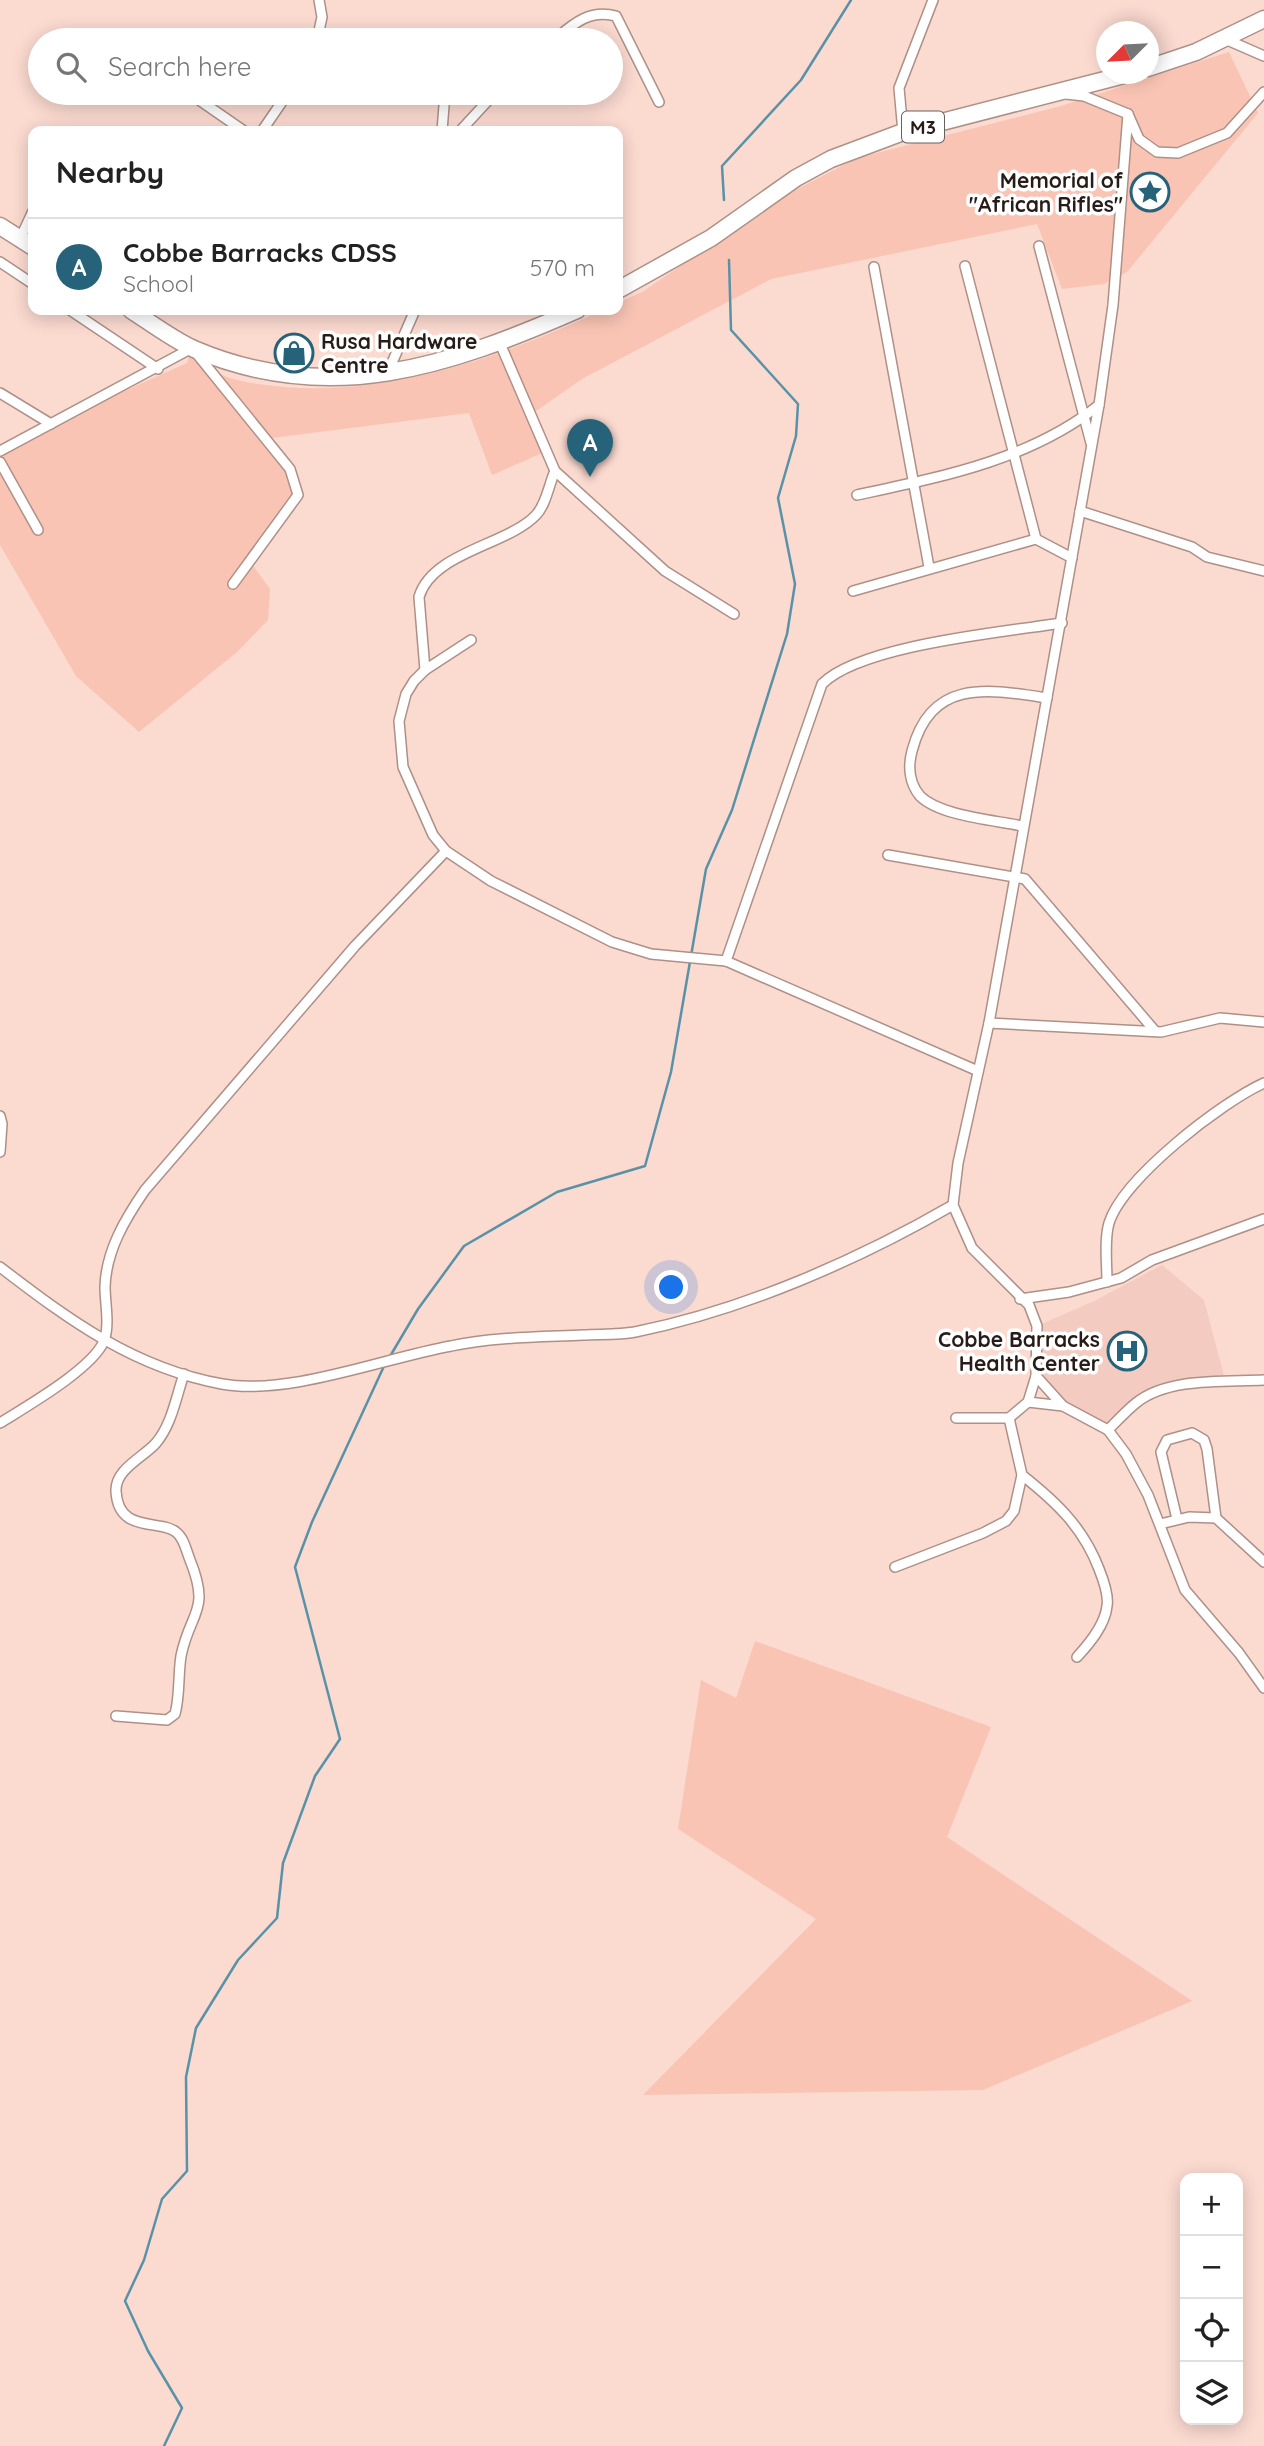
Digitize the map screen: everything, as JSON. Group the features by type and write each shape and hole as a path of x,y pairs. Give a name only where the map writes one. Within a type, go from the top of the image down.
{"highway":[{"path":"1159,64 1225,39 1264,19"},
{"name":"M3","path":"623,287 711,238 812,168 903,132 1096,83"},
{"path":"0,226 26,243"},
{"path":"139,315 192,348 239,365 279,374 353,379 387,374 499,341 564,315"}],"street":[{"path":"319,0 322,17 320,28"},
{"path":"903,132 899,88 933,0"},
{"path":"570,28 594,13 615,16 622,24 659,102"},
{"path":"1225,39 1264,56"},
{"path":"1058,93 1084,96 1128,114 1139,139 1157,152 1178,153 1227,133 1264,92"},
{"path":"206,105 237,126"},
{"path":"265,126 280,105"},
{"path":"444,126 445,105"},
{"path":"465,126 484,105"},
{"path":"956,1418 1009,1418 1028,1402 1036,1376 1037,1326 1029,1305 972,1248 953,1205 958,1163 989,1023 1022,826 1062,623 1099,405 1114,305 1128,114"},
{"path":"1039,246 1091,445"},
{"path":"0,262 28,281"},
{"path":"965,266 1036,539"},
{"path":"874,267 929,567"},
{"path":"77,315 158,369"},
{"path":"387,374 413,315"},
{"path":"499,341 555,471 664,571 734,614"},
{"path":"0,451 158,369 192,348 290,469 298,495 233,584"},
{"path":"0,393 51,424"},
{"path":"857,495 1014,454 1061,432 1099,405"},
{"path":"0,462 38,530"},
{"path":"425,670 419,597 421,589 442,568 537,514 555,471"},
{"path":"1080,511 1192,547 1207,556 1264,571"},
{"path":"853,591 929,567 1036,539 1072,558"},
{"path":"726,961 822,684 835,671 893,653 1062,623"},
{"path":"471,640 425,670 407,694 399,721 398,742 403,767 433,835 446,851 491,881 612,942 651,954 726,961 978,1071"},
{"path":"1022,826 941,809 920,796 910,779 910,760 918,728 939,705 956,694 987,689 1047,698"},
{"path":"0,1423 56,1387 92,1357 103,1342 106,1272 111,1252 122,1227 145,1190 355,946 446,851"},
{"path":"888,855 1013,876 1032,884 1155,1031"},
{"path":"989,1023 1155,1031 1220,1018 1264,1022"},
{"path":"1107,1282 1110,1222 1132,1186 1173,1146 1238,1095 1264,1083"},
{"path":"0,1116 0,1152"},
{"path":"0,1267 103,1342 184,1374 224,1384 259,1385 307,1380 454,1345 633,1332 740,1304 896,1238 953,1205"},
{"path":"1020,1298 1069,1292 1121,1278 1152,1260 1264,1219"},
{"path":"116,1716 167,1720 175,1714 181,1656 197,1613 200,1589 182,1539 169,1528 136,1522 123,1510 116,1490 118,1481 129,1466 155,1444 162,1434 184,1374"},
{"path":"1036,1376 1063,1406 1108,1430 1126,1454 1160,1524 1185,1590 1239,1653 1264,1688"},
{"path":"1108,1430 1137,1402 1152,1394 1202,1383 1264,1380"},
{"path":"1028,1402 1063,1406"},
{"path":"895,1567 1006,1521 1014,1511 1022,1475 1009,1418"},
{"path":"1177,1519 1161,1452 1167,1440 1192,1433 1204,1440 1207,1449 1216,1518 1264,1562"},
{"path":"1022,1475 1073,1520 1091,1548 1103,1579 1107,1606 1094,1639 1077,1657"},
{"path":"1160,1524 1177,1519 1216,1518"}],"shaded area":[{"path":"1229,52 1258,113 1127,272 1104,284 1062,289 1037,224 771,279 582,379 532,414 547,451 492,475 469,413 272,438 290,469 298,495 249,560 270,589 268,620 237,652 139,732 76,676 0,545 0,451 51,424 187,363 192,348 203,363 229,378 303,388 347,387 392,381 479,360 592,315 623,315 623,301 642,292 784,196 857,158 1061,106 1129,84 1159,84 1159,74"},
{"name":"Cobbe Barracks Health Center","path":"1162,1265 1204,1300 1224,1376 1218,1382 1152,1394 1108,1430 1063,1406 1036,1376 1037,1326 1094,1301"},
{"path":"755,1641 991,1727 947,1837 1192,2001 983,2090 643,2095 816,1919 678,1829 701,1680 736,1698"}],"waterway":[{"path":"724,200 722,166 801,80 851,0"},
{"path":"389,1358 418,1309 464,1246 557,1192 645,1166 671,1072 706,869 732,810 787,634 795,584 778,498 796,436 798,404 731,330 729,260"},
{"path":"164,2446 182,2408 148,2351 125,2301 144,2260 162,2199 187,2171 186,2077 196,2028 238,1960 277,1918 283,1863 315,1776 340,1739 295,1567 312,1522 385,1364"}],"place":[{"name":"Memorial of \"African Rifles\"","path":"1150,192"},
{"name":"Rusa Hardware Centre","path":"294,353"},
{"name":"Cobbe Barracks CDSS","path":"590,477"},
{"name":"Cobbe Barracks Health Center","path":"1127,1351"}]}
